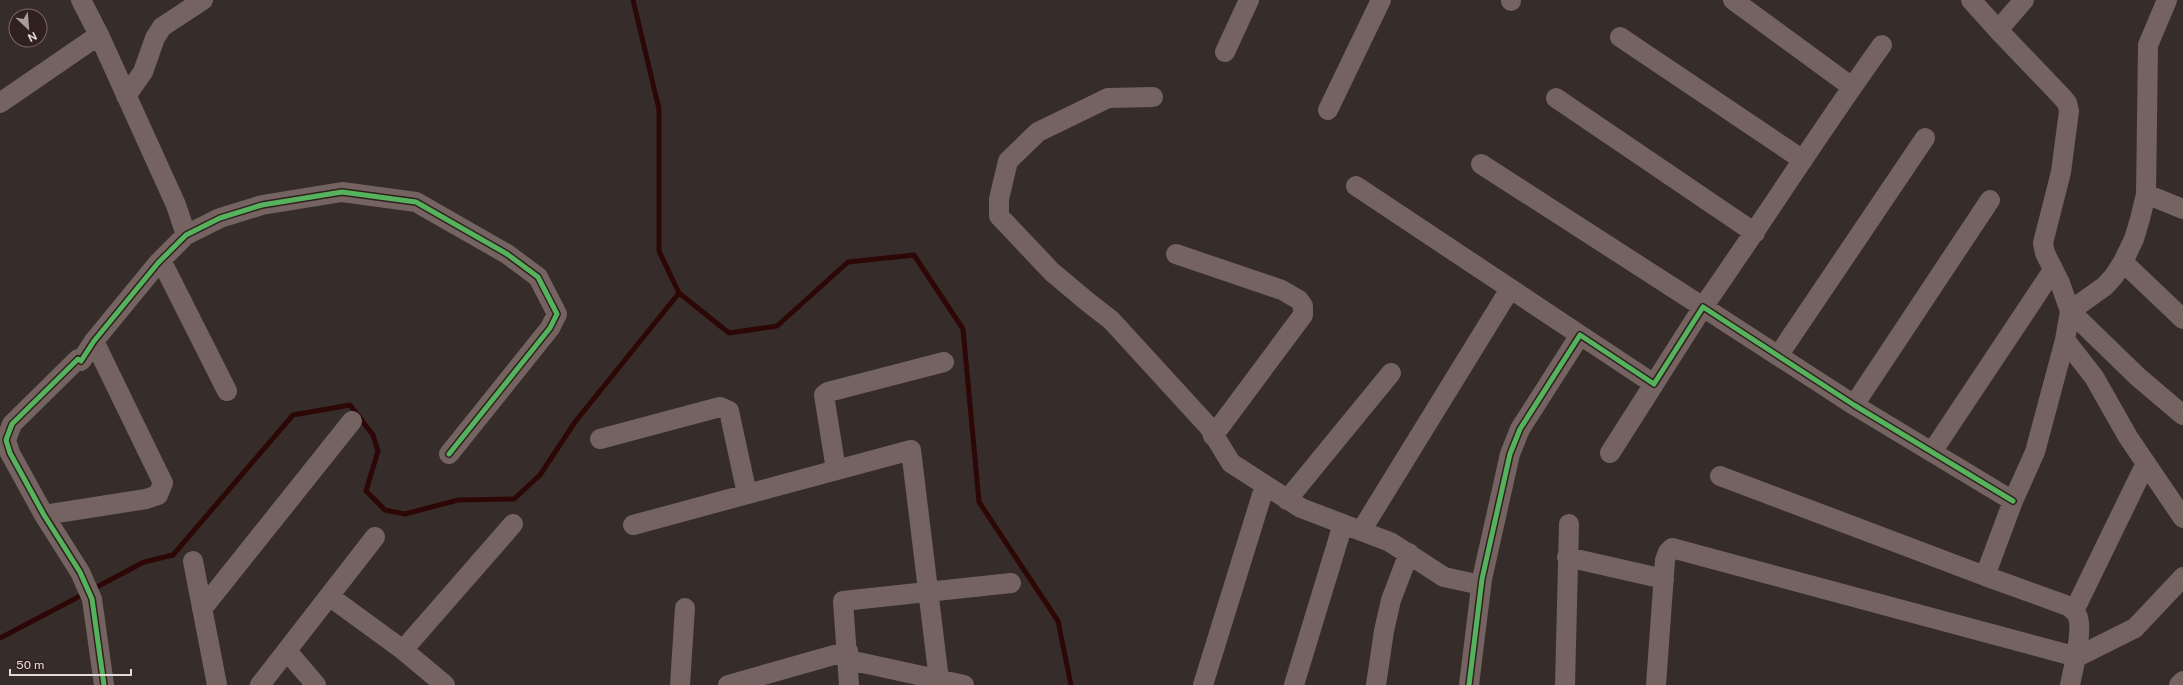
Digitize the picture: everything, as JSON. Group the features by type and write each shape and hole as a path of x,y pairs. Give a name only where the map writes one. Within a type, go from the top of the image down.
{"street":[{"path":"80,0 99,35 176,206 186,235"},
{"path":"126,96 143,72 155,38 162,27 203,0"},
{"path":"1225,52 1249,0"},
{"path":"1328,110 1381,0"},
{"path":"1733,0 1852,87"},
{"path":"1971,0 2067,103 2069,110 2061,172 2043,243 2070,311 2138,377 2183,415"},
{"path":"1998,30 2024,0"},
{"path":"1985,576 2013,501 2035,452 2065,340 2070,311 2105,286 2123,262 2134,239 2146,194 2148,45 2167,0"},
{"path":"0,103 99,35"},
{"path":"1620,37 1803,160"},
{"path":"1610,453 1703,307 1882,45"},
{"path":"1153,97 1108,98 1038,132 1008,161 999,199 999,216 1052,272 1112,320 1198,415 1214,436 1231,463 1301,508 1390,542 1444,577 1481,585"},
{"path":"1556,98 1755,233"},
{"path":"1778,356 1926,138"},
{"path":"1481,164 1854,405 2013,501"},
{"path":"1356,186 1654,384"},
{"path":"104,685 92,599 82,576 4,448 12,424 78,359 81,361 94,341 158,263 186,235 220,218 262,205 342,192 416,202 507,254 538,277 557,314 550,328 449,454"},
{"path":"2146,194 2183,209"},
{"path":"1854,405 1990,200"},
{"path":"1176,254 1282,290 1299,300 1303,306 1303,315 1214,436"},
{"path":"2123,262 2183,319"},
{"path":"158,263 165,268 228,391"},
{"path":"1932,452 2053,270"},
{"path":"1361,531 1510,289"},
{"path":"1469,685 1481,585 1510,454 1520,429 1580,335"},
{"path":"2065,340 2094,377 2117,418 2183,518"},
{"path":"44,515 146,499 158,495 162,487 163,483 94,341"},
{"path":"836,470 824,395 828,392 944,362"},
{"path":"1288,500 1391,373"},
{"path":"600,439 720,407 728,411 747,494"},
{"path":"202,609 352,421"},
{"path":"633,525 911,450 930,592 938,672 941,680"},
{"path":"2074,611 2146,463"},
{"path":"1720,476 2068,606 2074,611 2079,621 2077,657 2070,685"},
{"path":"1204,685 1265,485"},
{"path":"403,650 513,524"},
{"path":"1294,685 1343,524"},
{"path":"1565,685 1569,524"},
{"path":"260,685 375,537"},
{"path":"1656,685 1665,560 1668,552 1672,548 2077,657 2135,628 2183,577"},
{"path":"1376,685 1384,631 1391,600 1409,553"},
{"path":"1567,558 1664,579"},
{"path":"193,561 217,685"},
{"path":"849,685 843,601 1011,583"},
{"path":"330,596 403,650 445,685"},
{"path":"680,685 685,608"},
{"path":"287,651 316,685"},
{"path":"728,685 848,656 964,685"},
{"path":"2178,685 2183,681"}],"waterway":[{"path":"633,0 659,109 659,251 679,293 729,333 777,326 848,262 914,255 963,329 979,502 1058,621 1071,685"},
{"path":"93,589 144,562 173,555 293,415 350,405 373,435 378,451 366,491 385,510 405,514 458,500 514,499 540,475 575,422 679,293"},
{"path":"0,638 84,594"}],"cycle path":[{"path":"104,685 92,599 80,572 44,515 10,453 6,440 12,424 78,359 81,361 94,341 158,263 186,235 220,218 262,205 342,192 416,202 507,254 538,277 557,314 550,328 449,454"},
{"path":"1469,685 1482,579 1510,454 1520,429 1580,335 1654,384 1703,307 1854,405 2013,501"}]}
